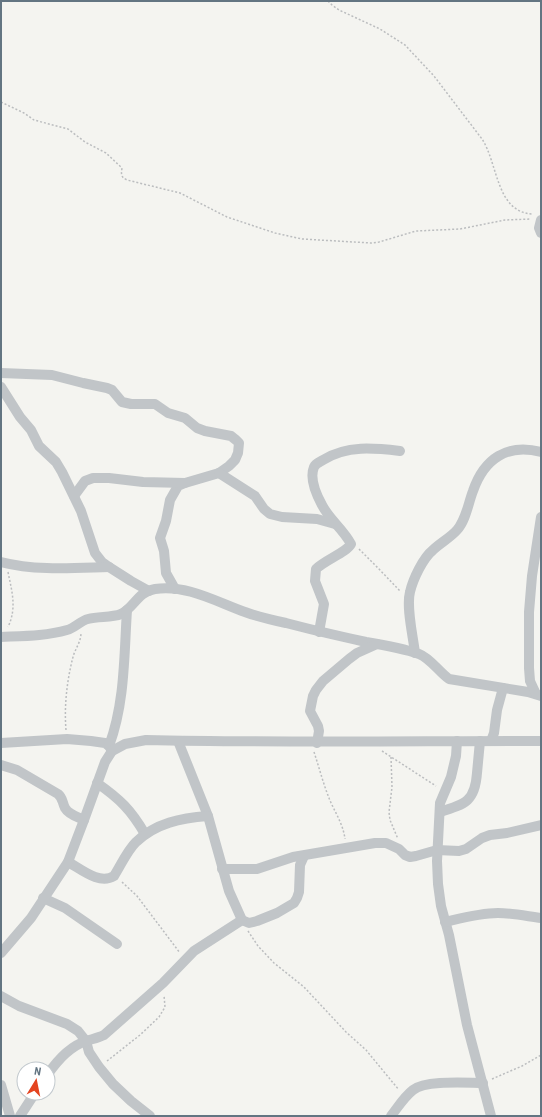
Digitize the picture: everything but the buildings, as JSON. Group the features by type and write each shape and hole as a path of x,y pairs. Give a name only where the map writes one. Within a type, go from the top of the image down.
{"street":[{"path":"536,218 538,228 541,233"},
{"path":"1,373 52,374 83,383 101,386 112,390 122,402 131,404 155,404 168,413 186,418 201,430 219,435 231,436 239,443 238,454 229,466 219,473 178,486 170,500 166,521 160,538 166,557 166,573 175,589"},
{"path":"1,387 20,417 32,430 39,446 58,466 81,511 95,553 102,562 109,567 149,591"},
{"path":"319,632 324,604 315,581 316,569 328,559 347,549 351,544 321,504 312,482 314,467 317,463 336,453 350,450 376,448 400,451"},
{"path":"414,653 409,602 410,591 424,561 434,548 457,530 473,490 487,464 500,455 513,450 522,449 541,452"},
{"path":"219,473 255,496 264,509 270,514 282,517 321,520 335,524"},
{"path":"74,496 85,481 93,478 143,482 185,483"},
{"path":"538,695 530,681 529,612 532,576 541,516"},
{"path":"4,563 30,567 56,568 109,567"},
{"path":"3,634 46,634 69,630 89,618 120,614 127,610 142,594 149,591 165,588 175,589 200,595 247,613 319,632 414,653 428,659 449,679 538,695"},
{"path":"1,952 31,918 68,862 111,748 121,699 127,610"},
{"path":"314,743 319,731 310,711 313,696 316,690 323,681 349,659 357,653 377,644"},
{"path":"491,741 503,688"},
{"path":"1,743 67,740 100,741 111,748 146,740 314,743 541,741"},
{"path":"178,741 208,816 229,891 244,921 249,923 257,921 277,913 294,903 299,892 300,865 304,856"},
{"path":"457,741 453,772 440,803 437,850 438,884 467,1025 491,1116"},
{"path":"440,812 456,807 474,793 480,741"},
{"path":"1,765 22,772 58,794 61,796 68,812 84,820"},
{"path":"97,783 123,803 134,816 145,834"},
{"path":"68,862 94,876 102,879 109,879 114,876 136,843 145,834 170,821 208,816"},
{"path":"222,869 257,869 293,857 375,843 386,843 399,849 410,857 437,850 459,851 466,849 482,838 490,835 507,833 541,825"},
{"path":"43,898 65,908 117,944"},
{"path":"445,922 468,916 496,913 512,913 541,918"},
{"path":"56,1065 70,1051 86,1041 96,1039 104,1035 163,983 194,951 244,921"},
{"path":"1,996 19,1006 67,1024 78,1031 86,1041 89,1052 113,1084 150,1116"},
{"path":"391,1116 405,1098 413,1090 420,1086 430,1084 483,1083"},
{"path":"1,1085 10,1116"},
{"path":"20,1116 30,1101"}],"path":[{"path":"328,1 339,10 380,29 411,51 434,76 482,139 487,147 500,188 506,199 509,203 520,210 536,218"},
{"path":"1,102 41,123 68,129 85,142 106,153 122,168 122,178 180,193 227,217 282,235 302,239 371,243 379,242 416,230 460,229 505,220 536,218"},
{"path":"351,544 369,558 409,602"},
{"path":"3,634 13,616 14,608 12,592 4,563"},
{"path":"67,740 66,717 68,692 73,656 81,639 79,624"},
{"path":"367,742 445,791"},
{"path":"314,743 328,796 340,819 344,832 346,848"},
{"path":"391,757 392,787 389,812 390,820 398,837 399,849"},
{"path":"114,876 137,896 185,960"},
{"path":"244,921 251,938 258,946 274,962 304,987 346,1032 360,1044 405,1098"},
{"path":"99,1067 125,1045 140,1035 159,1017 165,1007 163,983"},
{"path":"483,1083 522,1066 541,1055"}]}
